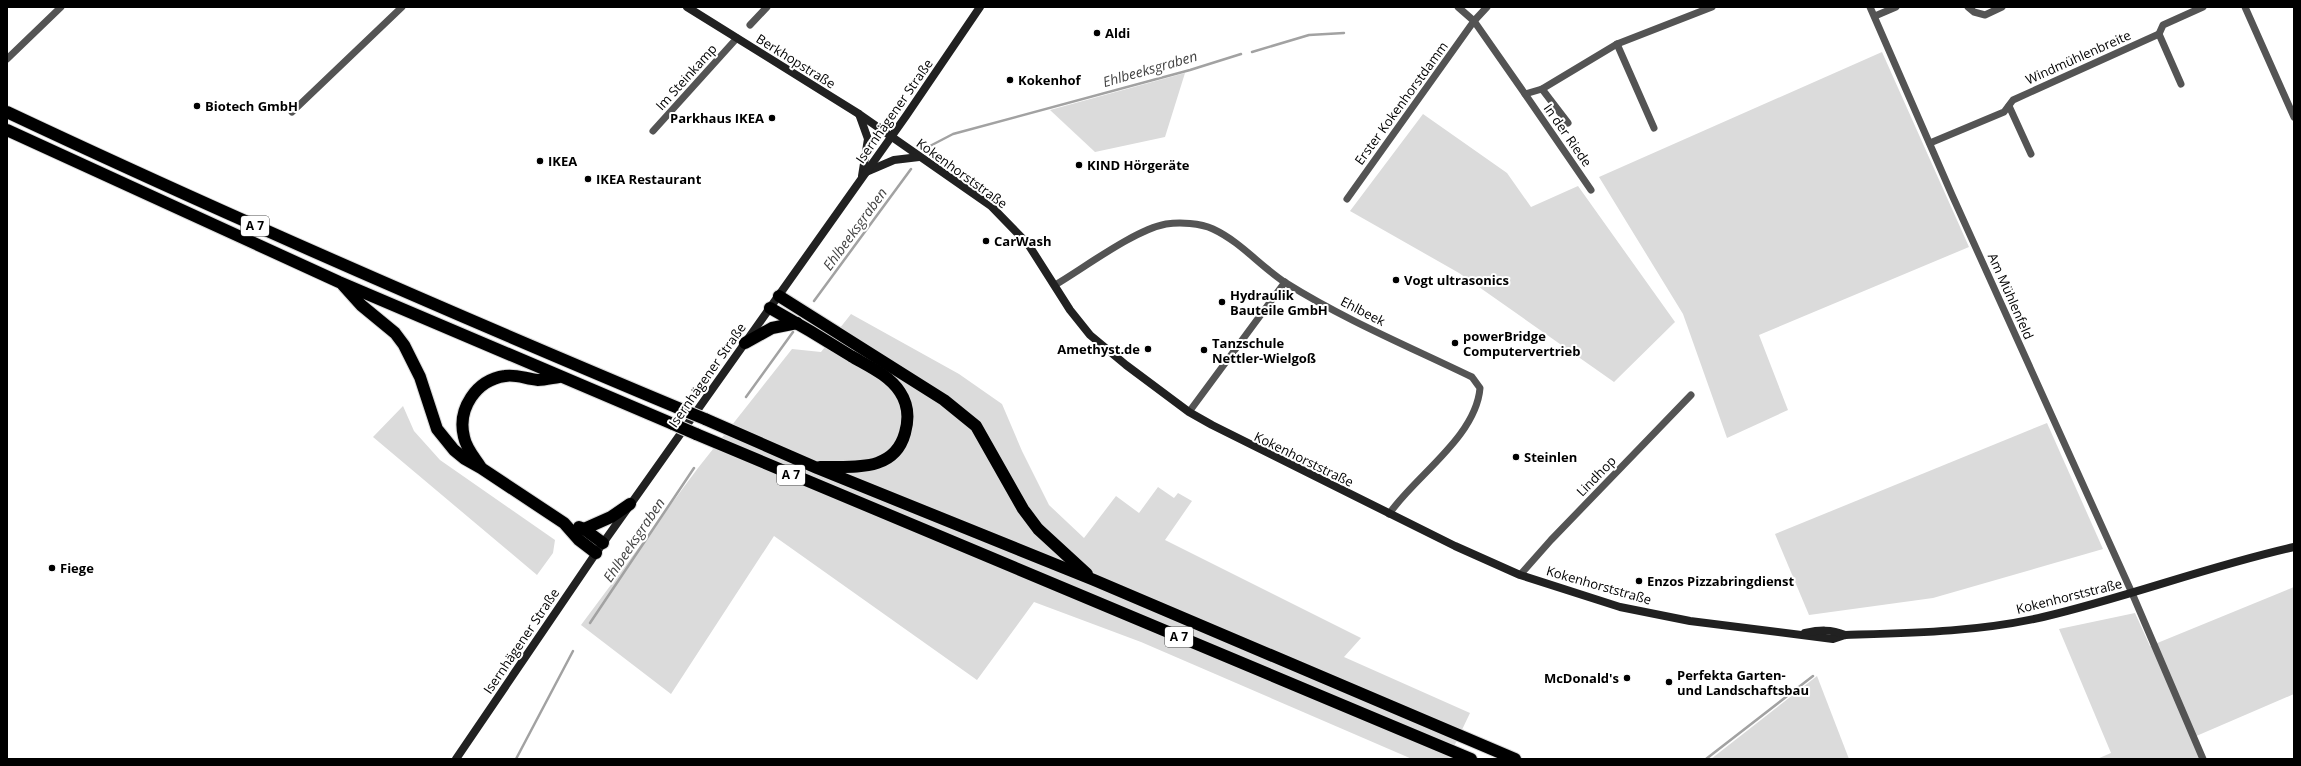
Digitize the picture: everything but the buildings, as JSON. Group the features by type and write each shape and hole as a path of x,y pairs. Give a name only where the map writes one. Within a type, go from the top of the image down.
{"highway":[{"name":"A 7","path":"7,112 273,234 506,336 705,419 817,468 1094,580 1515,759"},
{"name":"A 7","path":"7,130 339,282 560,377 1471,759"},
{"path":"339,282 361,305 395,333 404,345 420,377 437,429 454,450 465,459 564,523 579,540 600,548"},
{"path":"778,296 944,400 967,417 985,440 1030,519 1053,545 1094,580"},
{"path":"770,308 797,323 891,382 905,400 907,421 902,442 885,459 874,465 861,467 817,468"},
{"path":"745,343 772,328 797,323"},
{"path":"481,468 469,450 462,430 463,414 476,391 485,383 505,376 538,380 560,377"},
{"path":"584,529 611,517 630,504"},
{"path":"564,523 584,529 600,548"}],"main road":[{"name":"Berkhopstraße","path":"687,7 859,114 890,137"},
{"name":"Isernhägener Straße","path":"456,759 630,504 864,175 980,7"},
{"path":"859,114 868,139 864,175"},
{"name":"Kokenhorststraße","path":"890,137 980,198 1002,216 1028,244 1080,324 1104,349 1189,412 1229,434 1455,546 1520,574 1620,607 1709,624 1803,634 1818,630 1835,631 1845,635 1923,633 1997,625 2042,617 2294,547"},
{"path":"864,175 894,160 919,157"}],"street":[{"path":"7,59 62,7"},
{"path":"292,112 402,7"},
{"path":"750,25 767,7"},
{"name":"In der Riede","path":"1458,7 1474,21 1591,190"},
{"name":"Erster Kokenhorstdamm","path":"1347,199 1474,21 1487,7"},
{"path":"1542,89 1617,44 1712,7"},
{"name":"Am Mühlenfeld","path":"1870,7 2132,593 2203,759"},
{"path":"1875,16 1896,7"},
{"path":"1968,7 1974,12 1985,15 2002,7"},
{"name":"Windmühlenbreite","path":"1930,143 2004,112 2013,100 2159,34 2163,25 2203,7"},
{"path":"2245,7 2294,118"},
{"path":"2159,34 2182,84"},
{"name":"Im Steinkamp","path":"653,131 737,38"},
{"path":"1617,44 1654,128"},
{"name":"In der Riede","path":"1525,94 1542,89 1568,123"},
{"path":"2009,106 2031,154"},
{"name":"Ehlbeek","path":"1055,286 1142,232 1166,224 1187,223 1213,229 1232,240 1285,282 1338,312 1472,377 1480,388 1475,410 1452,445 1410,489 1389,514"},
{"path":"1189,412 1285,282"},
{"name":"Lindhop","path":"1520,574 1691,395"}],"shaded area":[{"path":"1882,52 1969,247 1759,335 1788,410 1727,438 1683,314 1599,177"},
{"path":"1185,73 1165,137 1095,152 1050,110"},
{"path":"1423,114 1507,173 1531,207 1578,186 1675,322 1614,382 1459,273 1350,211"},
{"path":"851,314 959,374 1002,404 1022,451 1049,505 1084,538 1116,496 1139,513 1158,487 1174,498 1178,493 1192,501 1165,540 1361,638 1344,657 1470,713 1448,759 1412,759 1141,642 1034,602 977,680 774,536 671,694 581,625 698,468 792,349 821,352"},
{"path":"403,406 414,431 440,460 555,540 553,553 537,575 373,437"},
{"path":"2047,423 2103,549 1933,598 1809,615 1775,534"},
{"path":"2294,587 2294,694 2194,737 2203,759 2097,759 2111,753 2059,629 2135,613 2150,646"},
{"path":"1817,676 1849,759 1711,759"}],"waterway":[{"name":"Ehlbeeksgraben","path":"1252,52 1309,35 1344,33"},
{"name":"Ehlbeeksgraben","path":"928,147 953,134 1190,70 1241,54"},
{"name":"Ehlbeeksgraben","path":"814,301 911,169"},
{"name":"Ehlbeeksgraben","path":"746,397 793,332"},
{"name":"Ehlbeeksgraben","path":"590,623 694,468"},
{"name":"Ehlbeeksgraben","path":"516,759 573,651"},
{"path":"1706,759 1813,676"}],"place":[{"name":"Aldi","path":"1097,33"},
{"name":"Kokenhof","path":"1010,80"},
{"name":"Biotech GmbH","path":"197,106"},
{"name":"Parkhaus IKEA","path":"772,118"},
{"name":"IKEA","path":"540,161"},
{"name":"KIND Hörgeräte","path":"1079,165"},
{"name":"IKEA Restaurant","path":"588,179"},
{"name":"CarWash","path":"986,241"},
{"name":"Vogt ultrasonics","path":"1396,280"},
{"name":"Hydraulik Bauteile GmbH","path":"1222,302"},
{"name":"powerBridge Computervertrieb","path":"1455,343"},
{"name":"Amethyst.de","path":"1148,349"},
{"name":"Tanzschule Nettler-Wielgoß","path":"1204,350"},
{"name":"Steinlen","path":"1516,457"},
{"name":"Fiege","path":"52,568"},
{"name":"Enzos Pizzabringdienst","path":"1639,581"},
{"name":"McDonald's","path":"1627,678"},
{"name":"Perfekta Garten- und Landschaftsbau","path":"1669,682"}]}
